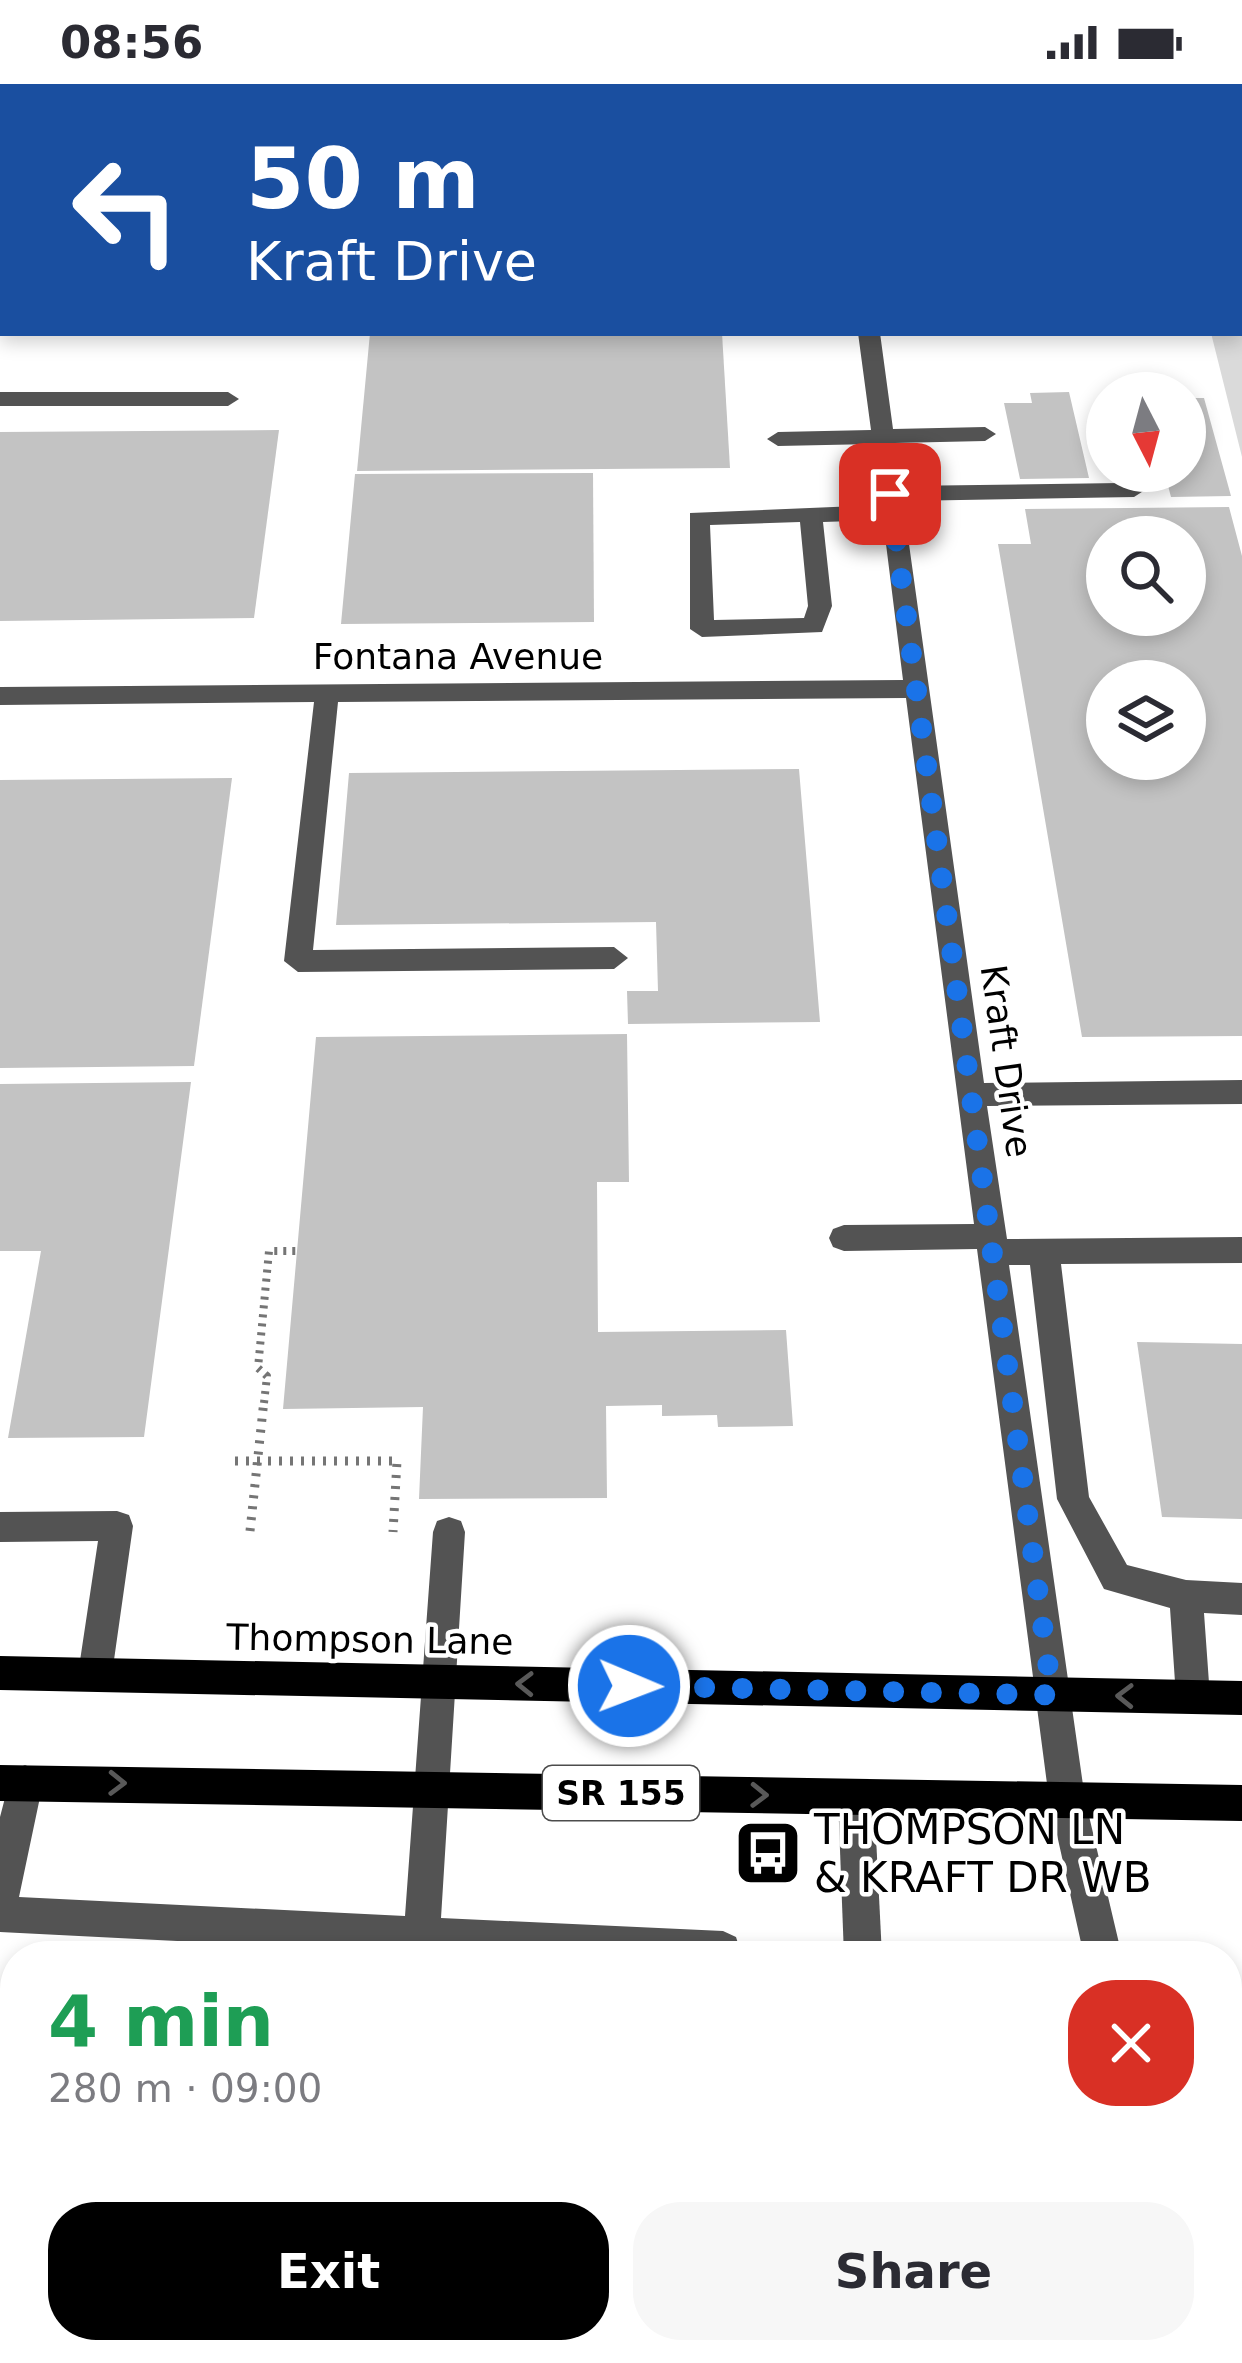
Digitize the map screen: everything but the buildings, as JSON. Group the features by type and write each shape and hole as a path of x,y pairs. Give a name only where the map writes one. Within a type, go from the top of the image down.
{"main road":[{"name":"Thompson Lane","path":"0,1673 1242,1698"},
{"name":"SR 155","path":"13,1783 1242,1803"}],"street":[{"name":"Kraft Drive","path":"869,336 1052,1695 1067,1799 1100,1941"},
{"path":"0,399 229,399"},
{"path":"778,440 985,434"},
{"path":"811,515 820,606 813,626 703,629 698,518 811,515 892,503 1097,492"},
{"name":"Fontana Avenue","path":"0,696 917,689"},
{"path":"327,693 298,961 614,958"},
{"path":"972,1095 1242,1092"},
{"path":"844,1238 994,1244 1044,1252 1242,1250"},
{"path":"1044,1252 1073,1498 1116,1579 1186,1596 1242,1599"},
{"path":"0,1527 117,1526 95,1674"},
{"path":"422,1931 449,1532"},
{"path":"1186,1596 1193,1697"},
{"path":"0,1901 13,1783"},
{"path":"856,1797 862,1941"},
{"path":"0,1914 580,1941"}],"path":[{"path":"250,1531 267,1376 258,1368 268,1251 297,1251"},
{"path":"235,1461 397,1461 393,1532"}],"shaded area":[{"path":"1212,336 1242,336 1242,457"}],"place":[{"name":"THOMPSON LN & KRAFT DR WB","path":"768,1853"}],"route":[{"path":"629,1686 1052,1695 996,1252 890,494"}]}
